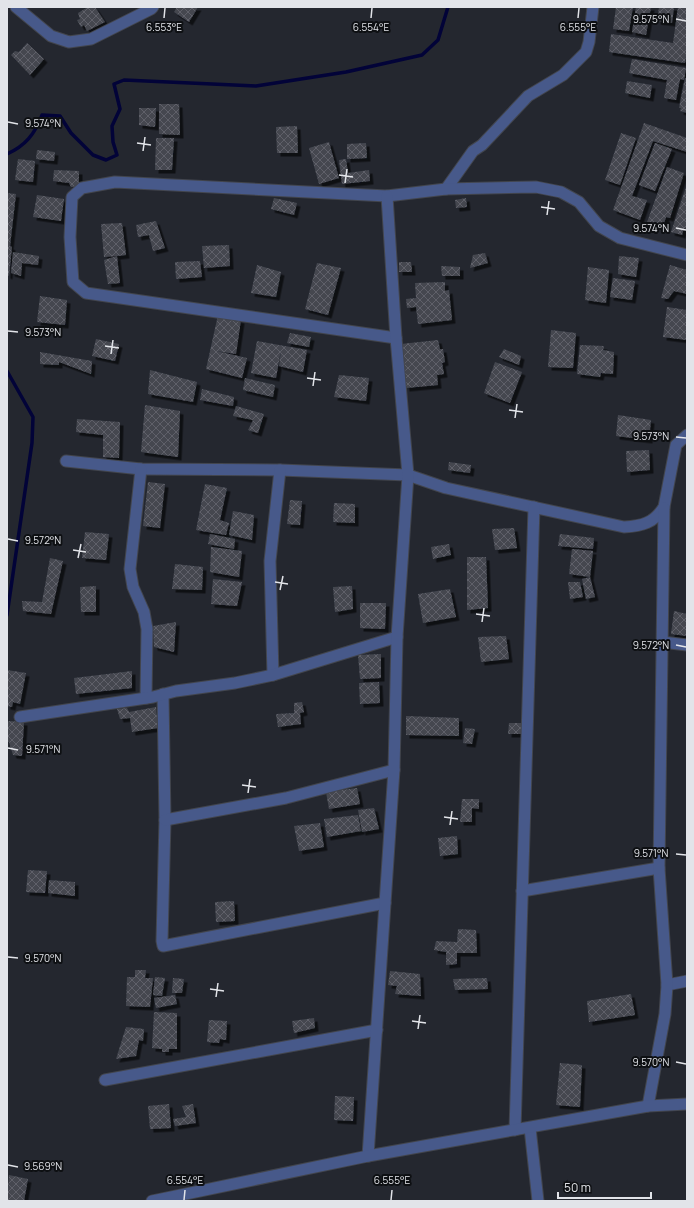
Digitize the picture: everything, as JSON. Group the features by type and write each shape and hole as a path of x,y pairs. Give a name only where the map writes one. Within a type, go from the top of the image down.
{"street":[{"path":"16,7 51,36 70,42 90,39 146,12 153,7"},
{"path":"446,189 473,152 482,145 528,96 563,75 586,52 589,42 593,7"},
{"path":"396,338 86,293 73,282 70,237 72,197 82,188 115,182 387,196 446,189 536,187 561,192 579,202 599,226 620,238 687,254"},
{"path":"368,1156 394,770 397,636 408,475 396,338 387,196"},
{"path":"648,1106 665,1014 667,985 659,868 664,507 676,444 687,435"},
{"path":"66,461 141,470 280,470 408,475 446,488 624,527 643,526 659,516 664,507"},
{"path":"141,470 130,569 133,587 144,612 147,629 146,698"},
{"path":"273,675 270,561 280,470"},
{"path":"515,1130 534,507"},
{"path":"20,717 146,698 273,675 397,636"},
{"path":"662,642 687,645"},
{"path":"163,694 165,820 163,946 385,903"},
{"path":"165,820 286,798 394,770"},
{"path":"522,891 659,868"},
{"path":"667,985 687,981"},
{"path":"105,1080 377,1030"},
{"path":"158,1200 368,1156 648,1106 687,1104"},
{"path":"530,1128 538,1201"}],"building":[{"path":"88,7 95,7 105,22 87,31 84,25 81,27 77,20 80,19 78,13"},
{"path":"177,7 198,7 189,22 174,12"},
{"path":"616,7 633,7 629,31 613,29"},
{"path":"636,7 651,7 646,35 632,32"},
{"path":"659,7 674,7 672,23 657,21"},
{"path":"678,7 687,7 687,49 685,63 609,52 611,34 673,43"},
{"path":"27,43 44,59 30,75 11,55 15,51 19,52"},
{"path":"632,59 686,68 684,80 680,79 676,100 664,98 667,80 629,73"},
{"path":"685,78 687,78 687,113 680,111 681,108 679,108"},
{"path":"627,81 652,85 650,98 625,93"},
{"path":"159,104 179,104 180,135 159,134"},
{"path":"139,108 156,108 155,127 139,125"},
{"path":"644,123 687,138 687,152 653,141 632,196 647,200 640,220 613,210"},
{"path":"297,126 298,153 277,153 276,127"},
{"path":"621,133 636,138 620,185 605,180"},
{"path":"156,138 174,138 172,170 155,170"},
{"path":"329,142 339,178 319,184 309,148"},
{"path":"366,143 367,158 347,159 347,144"},
{"path":"655,143 672,149 655,191 639,185"},
{"path":"37,150 55,152 54,161 36,159"},
{"path":"18,159 35,161 33,182 15,180"},
{"path":"346,159 348,173 369,170 370,181 342,184 339,160"},
{"path":"667,167 684,173 670,218 666,217 663,227 647,222"},
{"path":"54,170 79,171 79,187 71,187 69,183 53,181"},
{"path":"687,184 687,229 684,228 682,235 671,232"},
{"path":"7,193 16,194 10,246 12,247 9,276 7,275"},
{"path":"37,195 64,199 61,221 33,217"},
{"path":"274,198 297,203 294,215 271,209"},
{"path":"466,198 467,207 456,208 455,200"},
{"path":"156,221 165,248 153,251 149,235 138,237 136,225"},
{"path":"122,223 126,255 104,257 101,224"},
{"path":"229,245 230,266 204,268 202,246"},
{"path":"13,252 39,256 38,265 22,263 21,276 11,273"},
{"path":"485,253 488,263 470,268 473,255"},
{"path":"117,256 120,283 108,284 104,260"},
{"path":"619,256 639,258 636,277 618,274"},
{"path":"200,261 202,277 176,279 175,262"},
{"path":"399,262 411,262 412,272 399,272"},
{"path":"317,263 341,268 328,315 305,309"},
{"path":"257,265 281,272 276,297 251,293"},
{"path":"670,265 687,270 687,294 674,291 668,299 661,298"},
{"path":"441,266 460,267 460,276 442,276"},
{"path":"588,267 609,270 606,303 585,300"},
{"path":"613,278 635,281 632,300 610,297"},
{"path":"445,282 445,291 449,290 452,320 418,324 416,307 407,308 406,299 416,298 415,283"},
{"path":"40,296 67,300 65,325 37,322"},
{"path":"667,307 687,310 687,340 663,337"},
{"path":"218,315 241,320 236,354 216,351 247,358 242,378 206,369"},
{"path":"551,330 576,333 573,368 548,367"},
{"path":"290,333 311,337 309,347 287,343"},
{"path":"96,339 119,344 115,361 92,356"},
{"path":"438,340 440,349 443,349 445,362 442,363 444,374 437,375 438,385 406,388 401,344"},
{"path":"257,341 307,350 303,372 279,366 281,350 276,378 251,373"},
{"path":"580,345 604,346 603,350 614,352 613,374 601,373 600,377 577,374"},
{"path":"504,349 521,356 519,365 499,357"},
{"path":"40,352 92,361 91,374 59,362 59,365 40,364"},
{"path":"495,362 522,372 510,403 484,393"},
{"path":"150,370 197,382 193,402 148,394"},
{"path":"339,375 369,378 366,401 334,397"},
{"path":"245,378 275,385 273,397 243,390"},
{"path":"202,389 234,397 233,406 200,400"},
{"path":"145,405 180,411 178,457 141,452"},
{"path":"236,406 264,414 258,433 248,430 253,420 233,416"},
{"path":"618,415 651,420 649,440 616,436"},
{"path":"77,419 120,422 119,458 103,457 103,435 76,432"},
{"path":"649,450 650,470 627,472 626,451"},
{"path":"449,462 471,465 470,473 448,470"},
{"path":"148,482 165,484 160,528 143,526"},
{"path":"205,484 227,488 220,520 229,523 226,535 196,530"},
{"path":"290,500 302,501 300,525 287,524"},
{"path":"334,503 355,504 355,523 333,522"},
{"path":"233,511 254,515 252,540 229,535"},
{"path":"514,528 517,548 495,550 492,529"},
{"path":"85,532 109,534 106,560 82,558"},
{"path":"210,534 235,539 234,549 208,544"},
{"path":"560,534 594,538 593,549 558,546"},
{"path":"449,544 451,555 433,559 431,547"},
{"path":"211,547 242,551 239,577 210,572"},
{"path":"572,549 593,551 590,577 569,574"},
{"path":"467,557 486,557 488,608 467,610"},
{"path":"50,558 63,561 51,614 23,611 22,601 42,602"},
{"path":"175,564 203,567 202,590 172,589"},
{"path":"590,577 595,597 586,599 582,579"},
{"path":"213,579 242,582 237,606 211,604"},
{"path":"568,582 580,582 583,597 570,599"},
{"path":"96,586 96,612 81,612 80,587"},
{"path":"352,586 353,609 335,612 333,587"},
{"path":"450,589 456,617 423,623 418,594"},
{"path":"360,603 386,603 385,629 360,628"},
{"path":"674,611 687,614 687,636 671,634"},
{"path":"176,622 174,652 154,647 153,626"},
{"path":"506,636 509,659 481,662 478,637"},
{"path":"381,654 381,678 360,679 358,655"},
{"path":"7,670 26,673 20,704 13,702 12,707 7,706"},
{"path":"132,671 132,688 76,694 74,678"},
{"path":"379,682 380,703 360,704 359,683"},
{"path":"302,702 304,712 300,713 301,724 278,727 276,714 294,713 294,703"},
{"path":"156,707 158,728 132,732 130,718 120,719 117,709 127,708 129,712"},
{"path":"406,716 459,718 459,736 406,735"},
{"path":"7,722 24,722 22,756 13,755 9,742 7,742"},
{"path":"509,723 521,723 521,734 508,734"},
{"path":"465,728 475,729 472,744 463,743"},
{"path":"357,788 360,804 329,809 326,792"},
{"path":"462,799 479,799 479,809 472,808 472,822 460,822"},
{"path":"374,808 379,829 362,832 358,810"},
{"path":"358,815 361,831 327,837 324,819"},
{"path":"320,823 324,847 299,851 294,826"},
{"path":"457,836 458,854 440,856 438,838"},
{"path":"28,870 47,871 45,893 26,892"},
{"path":"49,880 75,882 75,896 48,893"},
{"path":"234,901 235,921 216,922 215,902"},
{"path":"458,929 476,930 477,953 457,953 457,964 446,965 446,952 434,950 436,941 457,942"},
{"path":"135,970 146,970 145,978 153,978 150,1007 126,1006 127,977 135,977"},
{"path":"390,971 420,974 421,996 395,994 397,986 388,985"},
{"path":"155,977 165,978 162,996 153,995"},
{"path":"173,978 184,979 182,993 172,993"},
{"path":"487,978 488,989 455,990 453,979"},
{"path":"631,994 635,1015 589,1022 587,1001"},
{"path":"175,995 177,1004 156,1008 154,998"},
{"path":"154,1012 177,1013 177,1049 169,1049 169,1052 162,1052 162,1049 152,1048"},
{"path":"314,1018 315,1028 294,1033 292,1021"},
{"path":"209,1020 227,1021 226,1040 220,1039 219,1043 207,1042"},
{"path":"126,1027 144,1029 143,1041 139,1040 136,1056 116,1059"},
{"path":"560,1063 582,1065 580,1107 556,1105"},
{"path":"335,1096 354,1097 353,1121 334,1120"},
{"path":"169,1104 171,1128 150,1129 148,1106"},
{"path":"193,1104 196,1123 175,1126 173,1119 186,1117 182,1106"},
{"path":"9,1175 28,1179 24,1201 7,1200"}],"waterway":[{"path":"7,154 29,139 42,115 60,116 71,133 93,155 106,160 117,155 113,142 112,126 120,109 114,84 124,80 256,86 346,72 422,55 438,40 448,7"},
{"path":"7,371 33,417 32,443 7,615"}]}
